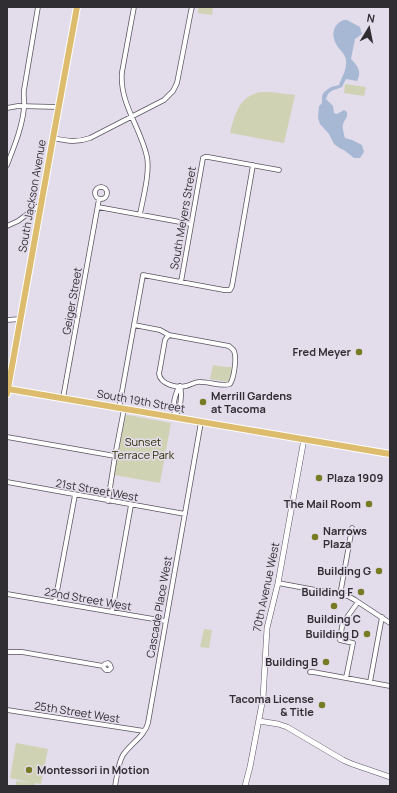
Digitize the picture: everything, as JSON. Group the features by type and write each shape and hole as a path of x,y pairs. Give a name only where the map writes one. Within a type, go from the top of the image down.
{"main road":[{"name":"South Jackson Avenue","path":"7,391 77,7"},
{"name":"South 19th Street","path":"7,391 63,398 175,416 200,422 390,454"}],"street":[{"path":"7,166 20,128 24,106 23,96 38,7"},
{"path":"134,7 121,82 124,96 148,159 147,177 140,214"},
{"path":"52,138 70,142 82,141 132,117 164,100 170,95 176,87 179,78 192,7"},
{"path":"7,108 24,106 58,107"},
{"name":"South Meyers Street","path":"181,282 203,158 208,157 253,165"},
{"path":"108,501 134,325 143,275 230,290 232,286 253,165 279,170"},
{"name":"Geiger Street","path":"63,398 99,199"},
{"path":"7,226 18,221 41,204"},
{"path":"98,207 191,224"},
{"path":"7,320 20,319"},
{"path":"134,325 160,330 169,334 226,345 232,349 235,354 233,379 230,384 225,385 200,381 188,386 180,386 164,382 160,378 159,374 165,340 169,334"},
{"path":"175,416 178,411 182,392 180,386"},
{"name":"Cascade Place West","path":"115,786 121,758 147,728 200,422"},
{"path":"7,438 115,456"},
{"name":"70th Avenue West","path":"245,786 250,767 263,694 267,628 278,584 304,439"},
{"name":"21st Street West","path":"7,482 184,514"},
{"path":"55,602 75,495"},
{"path":"112,612 131,505"},
{"path":"340,594 352,528"},
{"path":"278,584 351,597 390,623"},
{"name":"22nd Street West","path":"7,594 166,621"},
{"path":"346,678 352,643 340,640 343,620 346,620 358,602"},
{"path":"370,682 382,617"},
{"path":"7,652 22,652 103,666"},
{"path":"310,672 390,686"},
{"name":"25th Street West","path":"7,710 144,731"},
{"path":"258,721 283,726 343,760 390,777"}],"green space":[{"path":"199,7 213,7 212,15 198,13"},
{"path":"345,84 366,87 364,96 344,93"},
{"path":"261,92 295,95 284,143 230,133 239,107 248,97"},
{"path":"213,365 232,367 229,382 210,379"},
{"name":"Sunset Terrace Park","path":"128,415 171,423 160,483 114,475 125,417"},
{"path":"204,629 212,630 209,648 200,647"},
{"name":"Montessori in Motion","path":"16,743 48,749 41,784 35,783 35,786 16,786 16,781 32,783 10,778"}],"water":[{"path":"347,20 360,27 362,34 355,39 351,59 357,67 359,75 357,81 346,79 342,87 330,92 326,99 333,106 334,113 337,114 344,110 347,112 343,131 345,138 362,145 364,152 360,158 354,158 334,144 329,134 320,124 318,118 319,106 322,103 322,96 324,92 331,87 339,85 345,70 346,60 334,40 333,33 337,24"}],"place":[{"name":"Fred Meyer","path":"359,352"},
{"name":"Merrill Gardens at Tacoma","path":"203,402"},
{"name":"Plaza 1909","path":"319,478"},
{"name":"The Mail Room","path":"369,504"},
{"name":"Narrows Plaza","path":"315,537"},
{"name":"Building G","path":"379,571"},
{"name":"Building F","path":"361,592"},
{"name":"Building C","path":"334,606"},
{"name":"Building D","path":"367,634"},
{"name":"Building B","path":"326,662"},
{"name":"Tacoma License & Title","path":"322,705"},
{"name":"Montessori in Motion","path":"29,770"}]}
